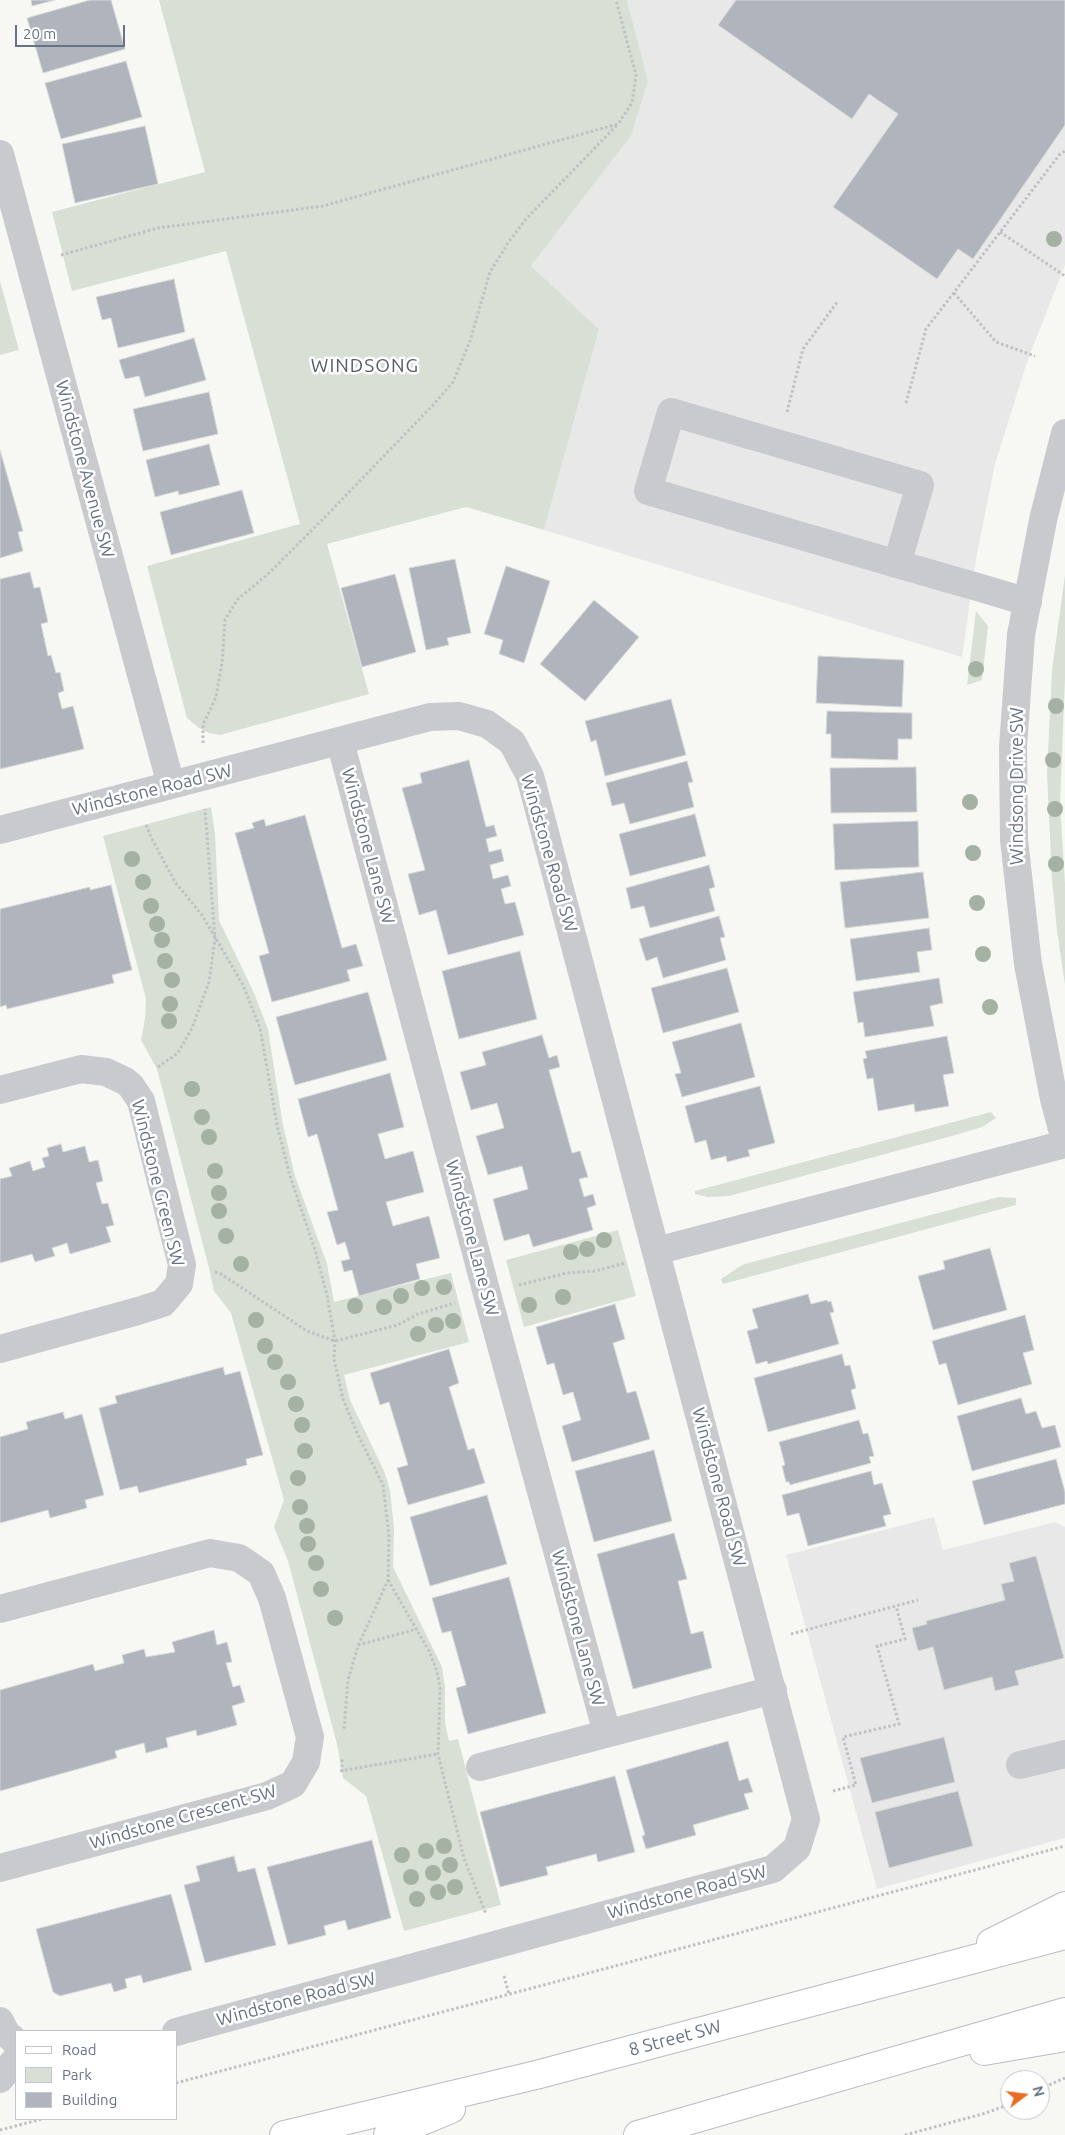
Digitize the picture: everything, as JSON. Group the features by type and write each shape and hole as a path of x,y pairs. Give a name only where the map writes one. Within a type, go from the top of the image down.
{"main road":[{"path":"942,1968 1065,1906"},
{"name":"8 Street SW","path":"284,2135 536,2075 1065,1935"},
{"path":"638,2135 1065,2012"},
{"path":"864,2070 1065,2038"},
{"path":"388,2135 536,2075"}],"street":[{"name":"Windstone Avenue SW","path":"0,154 171,785"},
{"path":"897,564 920,485 671,412 648,491 897,564 1028,602"},
{"name":"Windsong Drive SW","path":"1065,433 1043,520 1021,636 1013,748 1014,840 1028,964 1054,1099 1065,1142"},
{"name":"Windstone Road SW","path":"0,830 430,717 459,716 488,724 512,742 530,776 806,1819 798,1848 773,1869 178,2031"},
{"name":"Windstone Lane SW","path":"340,741 487,1294 607,1733"},
{"name":"Windstone Green SW","path":"0,1090 81,1069 106,1072 131,1086 141,1101 182,1265 179,1284 163,1303 0,1349"},
{"path":"657,1253 1065,1142"},
{"name":"Windstone Crescent SW","path":"0,1609 210,1553 239,1558 261,1573 272,1598 310,1738 306,1762 293,1784 267,1796 0,1868"},
{"path":"480,1766 773,1690"},
{"path":"1020,1765 1065,1754"},
{"path":"0,2021 6,2033 15,2041"},
{"path":"0,2079 15,2061"}],"path":[{"path":"131,1086 178,1053 192,1028 209,982 215,939 203,777 203,725 216,697 222,663 225,620 237,600 268,574 328,514 434,404 452,382 470,341 490,272 508,243 526,220 618,124 632,102 636,75 616,0"},
{"path":"29,264 158,228 323,206 618,124"},
{"path":"906,403 926,329 1060,154 1065,151"},
{"path":"1000,232 1065,276"},
{"path":"954,293 996,342 1035,356"},
{"path":"779,443 803,349 838,301"},
{"path":"135,794 151,837 163,860 175,882 202,914 243,985 260,1028 277,1124 290,1176 315,1250 335,1341 334,1359 343,1399 383,1485 389,1536 388,1580 358,1646 348,1680 344,1734"},
{"path":"182,1265 221,1274 307,1331 335,1341 398,1325 418,1314 487,1294 567,1273 594,1271 657,1253"},
{"path":"388,1580 429,1652 438,1679 440,1733 438,1754 464,1858 483,1904 509,1994"},
{"path":"760,1643 918,1600"},
{"path":"801,1799 856,1785 843,1738 899,1724 877,1646 905,1639 896,1606"},
{"path":"358,1646 417,1629"},
{"path":"306,1762 342,1772 438,1754"},
{"path":"178,2082 1065,1846"},
{"path":"1050,2085 1065,2078"},
{"path":"904,2135 1000,2108"},
{"path":"0,2130 38,2120"}],"shaded area":[{"path":"627,0 1065,0 1065,265 1027,362 995,464 976,559 962,657 544,530 599,329 531,266 631,136 648,81"},
{"path":"934,1517 943,1550 1055,1522 1065,1527 1065,1838 877,1889 786,1555"}],"green space":[{"path":"159,0 627,0 648,81 631,136 531,266 599,329 544,530 466,507 327,544 369,694 220,735 209,733 199,728 187,718 147,566 300,524 226,251 72,291 52,212 205,172"},
{"path":"0,281 19,350 0,355"},
{"path":"1065,575 1065,678 1060,805 1065,883 1065,985 1052,879 1047,774 1052,670"},
{"path":"976,611 988,626 982,680 967,685"},
{"path":"211,807 215,834 219,920 254,993 268,1029 283,1125 295,1176 327,1264 334,1302 451,1273 469,1342 344,1375 350,1400 384,1471 390,1490 394,1528 393,1567 442,1667 445,1687 445,1723 449,1741 458,1739 501,1905 404,1931 366,1796 343,1778 337,1744 288,1561 274,1527 284,1500 231,1313 214,1291 157,1069 141,1040 146,999 103,836"},
{"path":"991,1112 996,1118 982,1127 952,1136 729,1196 708,1197 695,1194 695,1191"},
{"path":"999,1197 1016,1198 1016,1205 723,1284 721,1279 742,1265 752,1262"},
{"path":"618,1230 636,1296 524,1327 506,1260"}],"building":[{"path":"31,0 55,0 32,6"},
{"path":"90,0 111,0 125,49 43,73 27,18"},
{"path":"736,0 1065,0 1065,125 973,259 958,249 937,279 833,207 898,114 869,94 852,119 718,25"},
{"path":"126,61 142,117 61,139 45,83"},
{"path":"145,126 158,184 75,203 62,144"},
{"path":"174,279 185,332 118,348 111,318 102,320 96,297"},
{"path":"194,338 206,380 145,397 139,376 125,379 119,360"},
{"path":"209,392 218,434 143,451 133,409"},
{"path":"209,444 220,485 179,495 178,491 155,497 146,460"},
{"path":"0,450 23,531 18,532 23,551 0,558"},
{"path":"242,490 254,533 171,555 160,512"},
{"path":"455,559 471,633 447,638 449,645 426,650 409,568"},
{"path":"506,566 550,581 524,663 499,654 503,640 484,634"},
{"path":"30,572 34,588 40,587 48,622 41,624 48,656 51,655 56,673 60,672 64,691 58,693 62,709 73,706 84,749 0,769 0,579"},
{"path":"395,574 416,652 362,667 341,588"},
{"path":"594,600 639,637 585,701 540,664"},
{"path":"818,656 904,660 902,707 816,703"},
{"path":"671,699 686,755 605,776 596,740 591,742 585,721"},
{"path":"827,711 912,713 912,739 898,739 898,760 831,758 831,734 826,734"},
{"path":"469,760 486,827 494,825 497,836 486,839 489,852 501,849 504,861 490,865 493,879 508,875 511,886 501,889 505,904 515,902 524,935 448,955 436,910 419,915 408,874 425,870 402,788 422,783 420,773"},
{"path":"687,761 693,782 688,783 694,807 630,824 624,803 612,806 606,783"},
{"path":"916,767 917,812 831,813 830,768"},
{"path":"695,814 706,856 630,876 619,834"},
{"path":"305,815 342,948 356,944 363,966 347,970 350,981 272,1002 259,956 269,953 235,833 254,828 252,823 264,819 266,826"},
{"path":"918,821 919,867 835,870 833,824"},
{"path":"709,865 715,887 709,889 715,911 650,928 644,906 631,909 626,888"},
{"path":"923,872 929,918 845,928 840,882"},
{"path":"111,885 132,970 112,975 114,983 7,1009 6,1005 0,1007 0,909 90,887 90,890"},
{"path":"719,916 725,937 720,938 726,960 663,978 657,957 646,961 639,939"},
{"path":"929,928 932,950 917,952 920,972 856,981 850,939"},
{"path":"520,951 537,1019 459,1039 442,971"},
{"path":"727,968 739,1012 663,1033 651,988"},
{"path":"939,978 943,1003 930,1006 934,1026 865,1037 863,1022 858,1023 853,992"},
{"path":"368,992 387,1060 295,1085 276,1017"},
{"path":"741,1023 755,1077 682,1097 675,1074 681,1073 672,1042"},
{"path":"542,1035 549,1058 557,1055 560,1067 549,1070 572,1153 580,1151 588,1177 579,1179 584,1197 593,1194 596,1205 587,1208 593,1230 533,1247 529,1234 504,1241 493,1199 528,1189 522,1166 488,1175 476,1136 504,1128 497,1103 471,1110 460,1072 486,1065 482,1052"},
{"path":"947,1036 954,1073 943,1075 949,1106 915,1112 914,1104 878,1111 873,1078 867,1079 863,1059 867,1058 865,1051"},
{"path":"390,1073 404,1127 378,1134 385,1159 413,1151 424,1192 386,1202 393,1226 429,1216 440,1258 416,1264 420,1279 359,1296 352,1270 344,1272 341,1261 350,1259 345,1242 337,1245 327,1212 338,1210 317,1134 308,1137 298,1099"},
{"path":"760,1086 775,1143 748,1150 750,1156 727,1162 726,1156 711,1160 706,1140 695,1143 685,1106"},
{"path":"61,1144 63,1152 85,1146 89,1162 98,1160 103,1181 96,1183 102,1204 108,1203 114,1225 106,1227 111,1242 70,1254 67,1243 52,1248 55,1256 35,1262 32,1254 0,1263 0,1179 12,1176 9,1168 30,1161 33,1171 45,1167 42,1158 49,1156 47,1148"},
{"path":"990,1248 1007,1310 933,1330 918,1276 945,1269 943,1261"},
{"path":"808,1294 811,1304 827,1300 828,1302 831,1301 834,1312 830,1313 839,1344 768,1364 767,1361 756,1364 747,1331 758,1328 752,1309"},
{"path":"615,1304 625,1339 613,1343 627,1393 636,1391 650,1439 572,1462 562,1426 581,1420 573,1392 563,1395 554,1363 547,1365 536,1327"},
{"path":"1025,1315 1034,1350 1023,1353 1032,1384 958,1405 946,1363 939,1365 932,1341"},
{"path":"449,1349 459,1383 449,1387 468,1450 474,1448 485,1483 408,1505 397,1468 408,1465 389,1402 380,1405 370,1373"},
{"path":"842,1354 845,1366 850,1365 856,1388 851,1390 856,1409 768,1432 754,1378"},
{"path":"223,1367 225,1375 240,1371 263,1455 246,1459 247,1465 139,1493 137,1486 120,1490 99,1408 117,1403 115,1396"},
{"path":"1021,1398 1026,1414 1036,1411 1042,1428 1055,1425 1061,1447 972,1471 957,1416"},
{"path":"63,1412 65,1419 82,1414 104,1495 85,1500 87,1508 50,1518 48,1510 0,1523 0,1437 28,1429 26,1422"},
{"path":"859,1420 863,1434 868,1433 874,1456 869,1457 871,1463 790,1485 789,1482 786,1482 782,1466 785,1465 779,1442"},
{"path":"654,1450 672,1521 594,1542 575,1471"},
{"path":"1056,1459 1065,1492 1065,1504 984,1525 972,1481"},
{"path":"871,1471 874,1485 882,1483 891,1514 883,1516 886,1526 808,1546 799,1513 787,1516 782,1495"},
{"path":"487,1495 507,1564 430,1586 410,1517"},
{"path":"674,1533 687,1579 678,1581 691,1634 703,1631 712,1668 633,1689 597,1554"},
{"path":"1036,1556 1064,1658 1015,1671 1019,1685 995,1691 992,1677 944,1690 933,1647 918,1651 912,1628 927,1624 926,1621 1005,1600 1001,1584 1014,1581 1009,1563"},
{"path":"509,1577 546,1713 468,1734 456,1688 466,1685 451,1631 442,1633 432,1598"},
{"path":"214,1630 217,1645 227,1642 232,1662 226,1663 233,1687 240,1685 245,1702 232,1706 237,1725 197,1736 196,1730 166,1738 168,1747 146,1753 144,1743 115,1751 117,1758 0,1791 0,1690 93,1664 95,1671 124,1663 122,1655 144,1649 146,1657 175,1652 172,1642"},
{"path":"944,1737 955,1782 872,1803 860,1758"},
{"path":"728,1741 739,1781 748,1778 753,1792 744,1794 749,1809 693,1825 696,1835 646,1849 642,1836 645,1835 626,1770"},
{"path":"615,1776 635,1852 598,1862 596,1854 546,1867 548,1875 500,1887 480,1812"},
{"path":"958,1791 973,1846 889,1868 875,1812"},
{"path":"372,1840 391,1918 348,1930 345,1920 324,1926 326,1935 288,1945 267,1867"},
{"path":"234,1856 238,1872 255,1868 276,1945 205,1963 184,1885 200,1881 196,1866"},
{"path":"171,1894 192,1970 143,1983 141,1975 125,1979 127,1988 114,1992 111,1983 60,1996 53,1992 36,1929"}],"district":[{"name":"WINDSONG","path":"365,366"}]}
